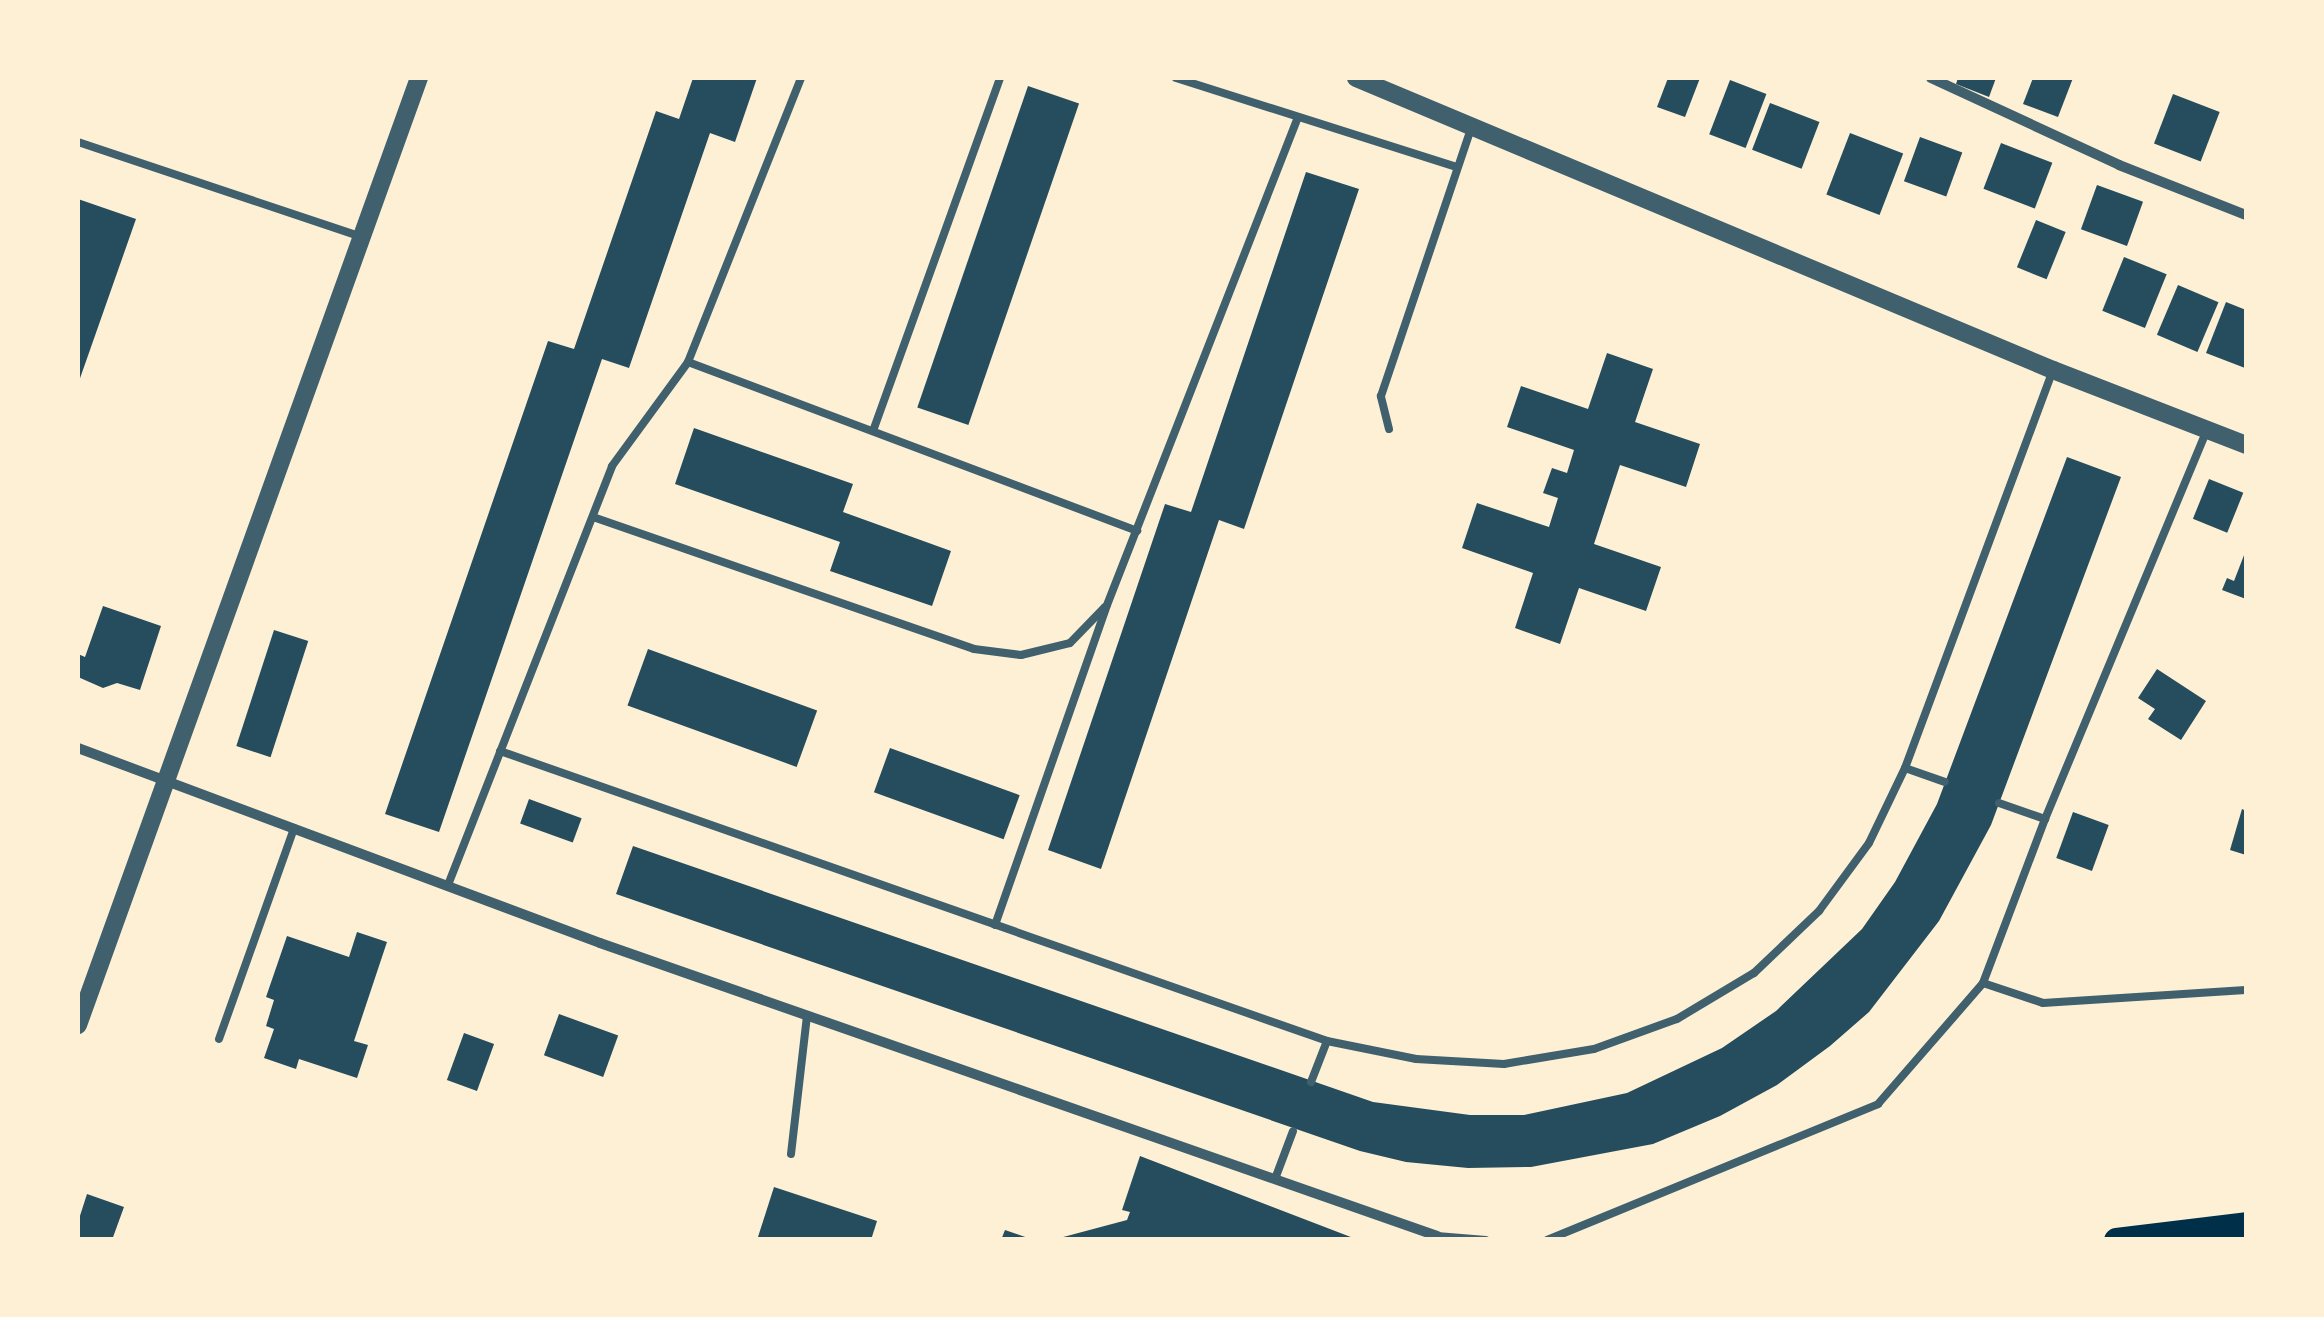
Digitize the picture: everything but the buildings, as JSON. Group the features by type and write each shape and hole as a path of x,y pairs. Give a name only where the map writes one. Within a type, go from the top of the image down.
{"main road":[{"path":"2116,1240 2246,1224"}],"street":[{"path":"78,1024 419,78"},
{"path":"1356,78 2052,370 2246,445"},
{"path":"1930,78 2118,165 2246,215"},
{"path":"78,748 448,886 1436,1236"}],"lane":[{"path":"448,886 612,466 688,362 800,78"},
{"path":"873,431 1000,78"},
{"path":"1176,78 1456,167"},
{"path":"995,924 1108,606 1298,116"},
{"path":"1389,429 1381,396 1472,125"},
{"path":"78,142 362,237"},
{"path":"688,362 1137,530"},
{"path":"500,751 1327,1040 1416,1059 1504,1064 1594,1049 1677,1019 1754,974 1819,912 1869,843 1905,768 2052,370"},
{"path":"1547,1240 1878,1104 1984,984 2045,819 2207,429"},
{"path":"593,517 974,649 1020,655 1070,642 1108,606"},
{"path":"1905,768 1945,782"},
{"path":"2000,802 2045,819"},
{"path":"219,1039 294,828"},
{"path":"1984,984 2043,1003 2246,990"},
{"path":"790,1154 807,1015"},
{"path":"1311,1082 1327,1040"},
{"path":"1275,1180 1293,1131"},
{"path":"1436,1236 1486,1240"}]}
